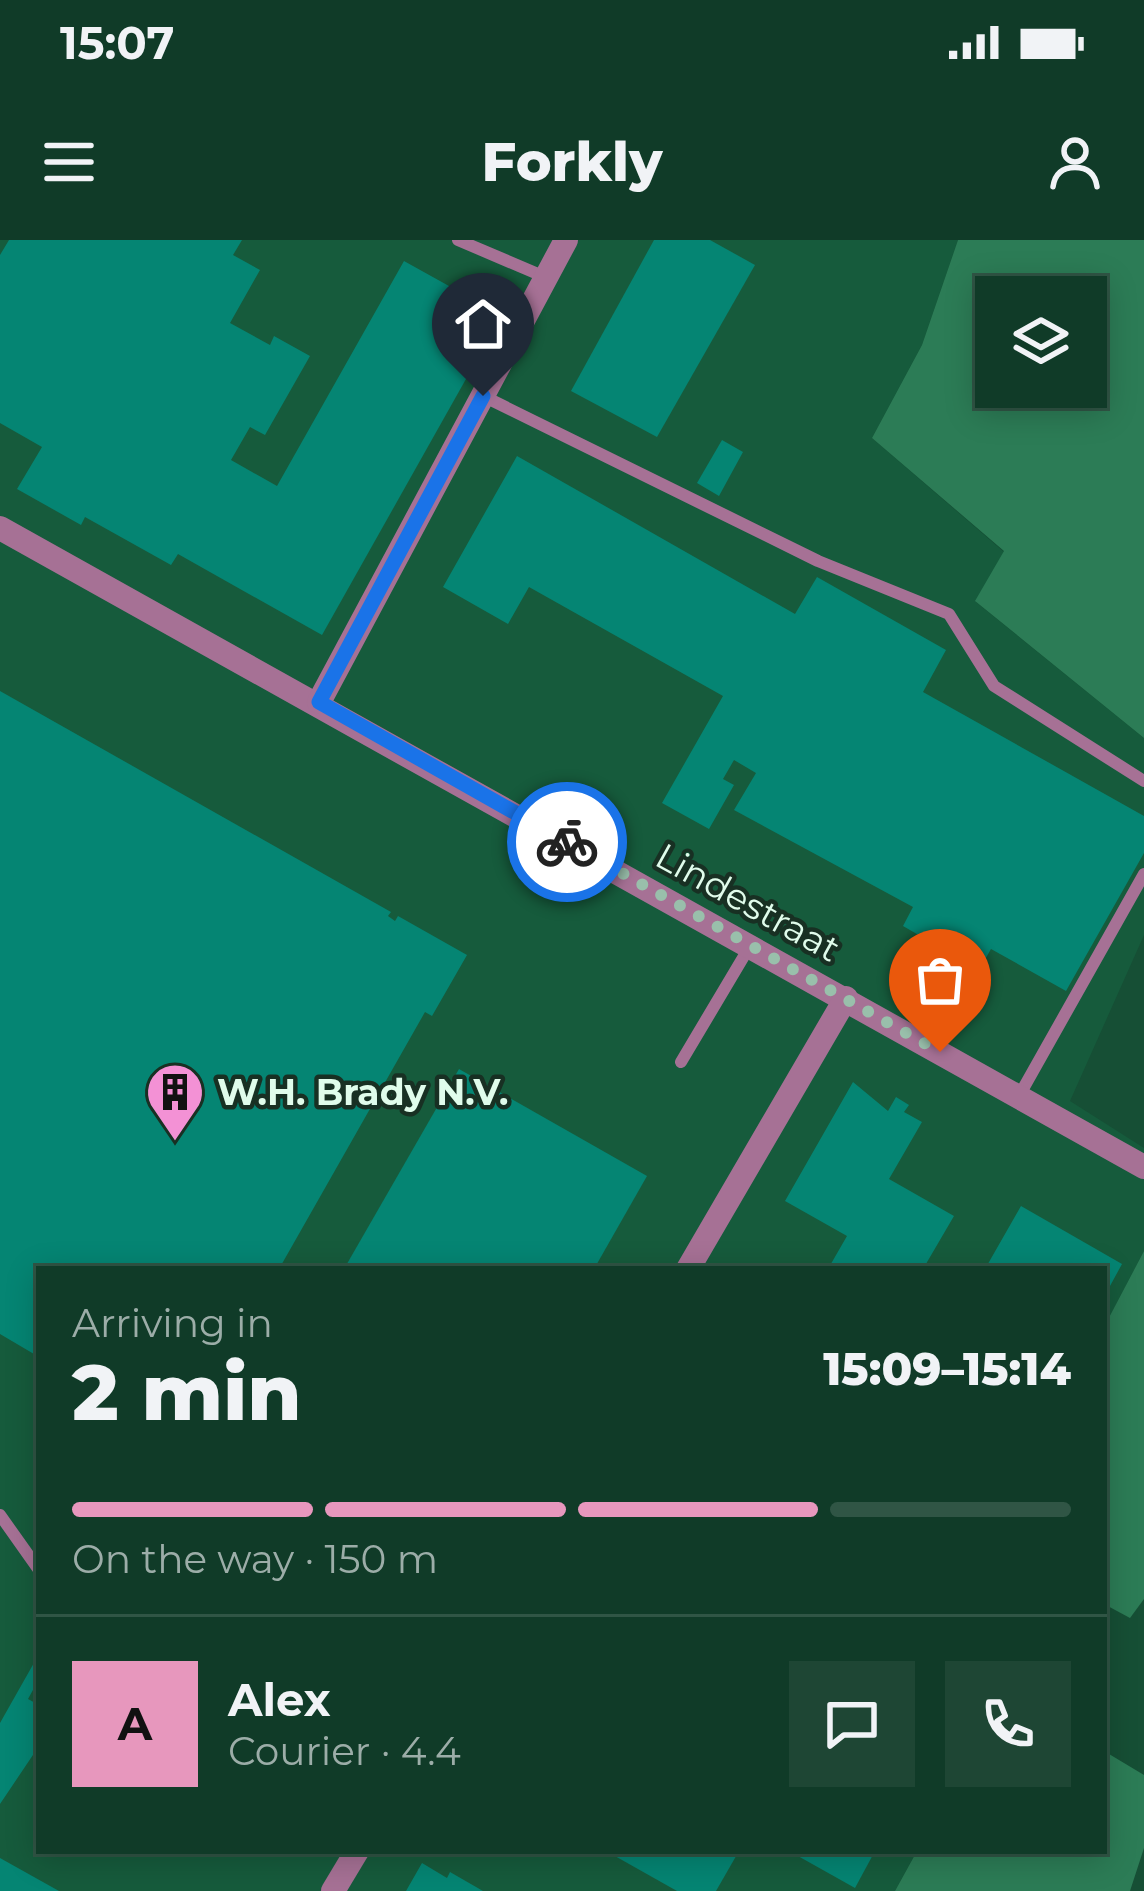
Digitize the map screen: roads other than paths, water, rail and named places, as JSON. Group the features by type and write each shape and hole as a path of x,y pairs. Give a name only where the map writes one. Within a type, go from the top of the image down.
{"street":[{"path":"319,702 566,240"},
{"name":"Lindestraat","path":"0,528 319,702 1144,1167"},
{"path":"690,1266 846,998"},
{"path":"333,1891 355,1854"}],"lane":[{"path":"458,240 546,277"},
{"path":"483,396 818,561 949,614 994,686 1144,781"},
{"path":"1019,1096 1144,874"},
{"path":"681,1062 751,945"},
{"path":"0,1515 36,1566"}],"place":[{"name":"W.H. Brady N.V.","path":"175,1143"}]}
